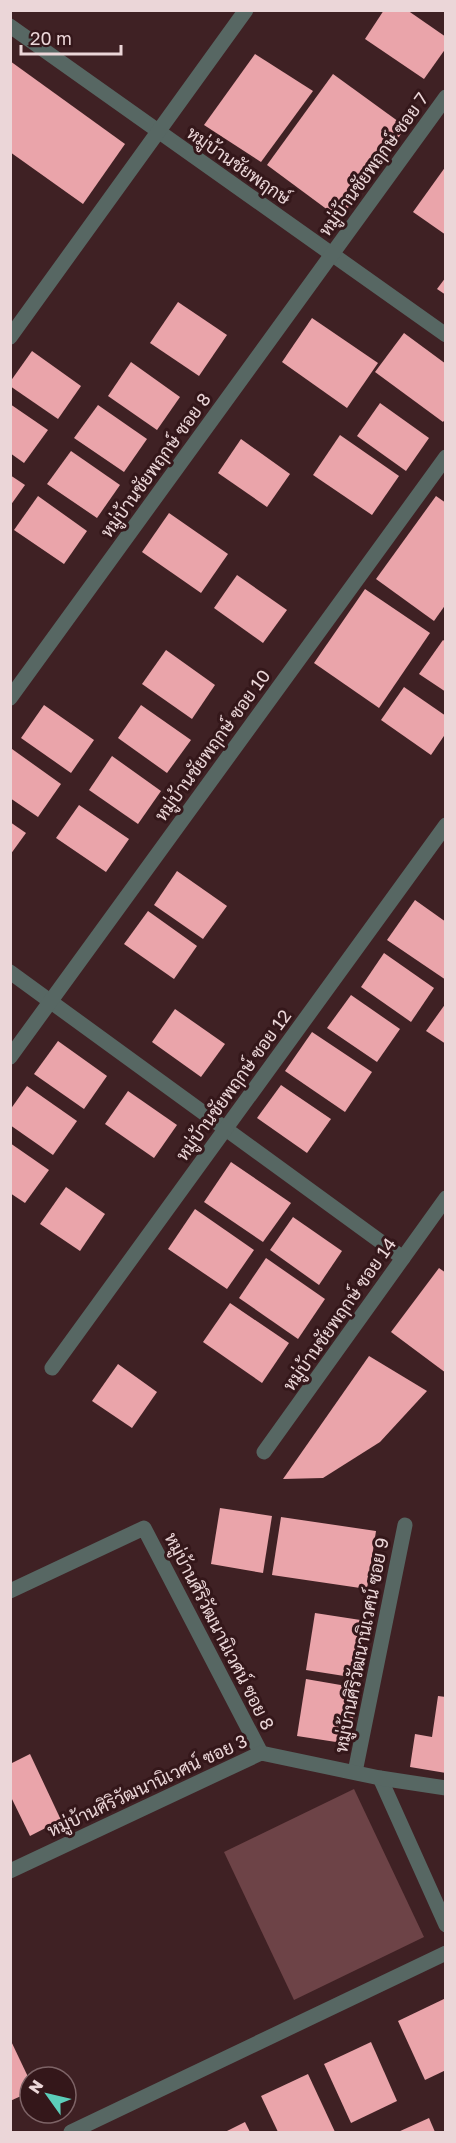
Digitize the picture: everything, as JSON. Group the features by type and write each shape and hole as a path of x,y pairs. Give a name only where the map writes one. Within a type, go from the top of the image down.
{"street":[{"path":"10,337 246,10"},
{"name":"หมู่บ้านชัยพฤกษ์","path":"10,26 446,335"},
{"name":"หมู่บ้านชัยพฤกษ์ ซอย 7","path":"332,254 446,97"},
{"name":"หมู่บ้านชัยพฤกษ์ ซอย 8","path":"10,698 332,254"},
{"name":"หมู่บ้านชัยพฤกษ์ ซอย 10","path":"10,1057 446,457"},
{"name":"หมู่บ้านชัยพฤกษ์ ซอย 12","path":"52,1368 446,825"},
{"path":"10,972 403,1258"},
{"name":"หมู่บ้านชัยพฤกษ์ ซอย 14","path":"264,1452 446,1198"},
{"name":"หมู่บ้านศิริวัฒนานิเวศน์ ซอย 9","path":"355,1772 405,1525"},
{"name":"หมู่บ้านศิริวัฒนานิเวศน์ ซอย 8","path":"10,1591 144,1528 261,1753"},
{"name":"หมู่บ้านศิริวัฒนานิเวศน์ ซอย 3","path":"10,1870 261,1753 380,1778 446,1788"},
{"path":"380,1778 446,1924"},
{"path":"71,2133 446,1953"}],"shaded area":[{"path":"354,1789 424,1937 294,2000 224,1852"}],"building":[{"path":"384,10 407,10 446,37 446,48 424,79 365,39"},
{"path":"255,54 313,91 261,162 204,125"},
{"path":"10,61 125,144 83,204 10,152"},
{"path":"333,74 406,127 340,219 267,165"},
{"path":"446,166 446,235 413,212"},
{"path":"446,277 446,295 437,289"},
{"path":"178,302 227,335 199,376 150,343"},
{"path":"312,318 378,363 347,408 282,362"},
{"path":"404,333 446,364 446,418 443,422 375,372"},
{"path":"32,351 81,386 58,419 10,386 10,382"},
{"path":"131,362 180,397 157,430 108,396"},
{"path":"380,403 429,438 406,471 357,436"},
{"path":"10,404 48,430 24,463 10,453"},
{"path":"98,405 147,439 124,472 74,438"},
{"path":"340,435 399,476 372,515 313,475"},
{"path":"241,439 290,474 267,507 218,473"},
{"path":"71,451 120,485 97,518 47,484"},
{"path":"10,475 25,485 10,506"},
{"path":"38,496 87,531 64,564 14,530"},
{"path":"436,496 446,503 446,604 434,621 376,579"},
{"path":"169,513 228,554 201,593 142,552"},
{"path":"237,575 287,610 263,643 214,608"},
{"path":"365,589 430,633 379,708 314,663"},
{"path":"443,640 446,642 446,692 419,674"},
{"path":"166,650 215,685 192,719 142,684"},
{"path":"404,687 446,716 446,733 431,755 381,720"},
{"path":"44,705 94,740 71,773 21,738"},
{"path":"141,705 191,740 167,773 118,738"},
{"path":"12,749 61,784 38,817 10,798"},
{"path":"112,756 161,791 138,824 89,790"},
{"path":"79,805 129,839 106,872 56,838"},
{"path":"10,822 26,833 10,855"},
{"path":"177,871 227,906 203,939 154,905"},
{"path":"415,900 446,922 446,980 387,940"},
{"path":"148,911 197,946 174,979 124,944"},
{"path":"384,953 434,988 411,1022 361,987"},
{"path":"351,995 400,1029 377,1062 327,1028"},
{"path":"446,1003 446,1044 426,1031"},
{"path":"175,1009 225,1044 201,1077 152,1042"},
{"path":"312,1032 372,1072 345,1112 285,1071"},
{"path":"58,1041 107,1076 84,1109 34,1074"},
{"path":"281,1085 331,1119 307,1153 257,1118"},
{"path":"27,1086 77,1121 53,1155 10,1125 10,1110"},
{"path":"128,1091 177,1125 154,1158 105,1124"},
{"path":"10,1143 49,1170 25,1203 10,1193"},
{"path":"231,1162 291,1203 263,1242 204,1202"},
{"path":"66,1187 105,1214 80,1251 40,1224"},
{"path":"195,1209 254,1250 227,1289 168,1249"},
{"path":"293,1217 342,1251 319,1285 270,1250"},
{"path":"266,1258 325,1299 298,1339 239,1298"},
{"path":"439,1268 446,1273 446,1373 391,1332"},
{"path":"230,1303 289,1343 262,1383 203,1342"},
{"path":"369,1356 427,1391 380,1442 323,1478 283,1479"},
{"path":"118,1364 157,1392 132,1428 92,1401"},
{"path":"220,1508 272,1516 263,1573 211,1564"},
{"path":"281,1517 376,1531 367,1589 272,1575"},
{"path":"315,1613 367,1621 357,1678 306,1670"},
{"path":"306,1679 358,1688 349,1744 297,1736"},
{"path":"438,1696 446,1697 446,1773 410,1767 415,1734 432,1737"},
{"path":"30,1754 61,1820 30,1836 10,1795 10,1764"},
{"path":"446,1998 446,2070 425,2080 398,2021"},
{"path":"10,2039 22,2065 18,2065 18,2097 10,2101"},
{"path":"371,2042 397,2101 351,2123 324,2064"},
{"path":"308,2074 335,2132 278,2132 261,2096"},
{"path":"429,2118 435,2132 398,2132"},
{"path":"245,2122 250,2132 225,2132"}]}
